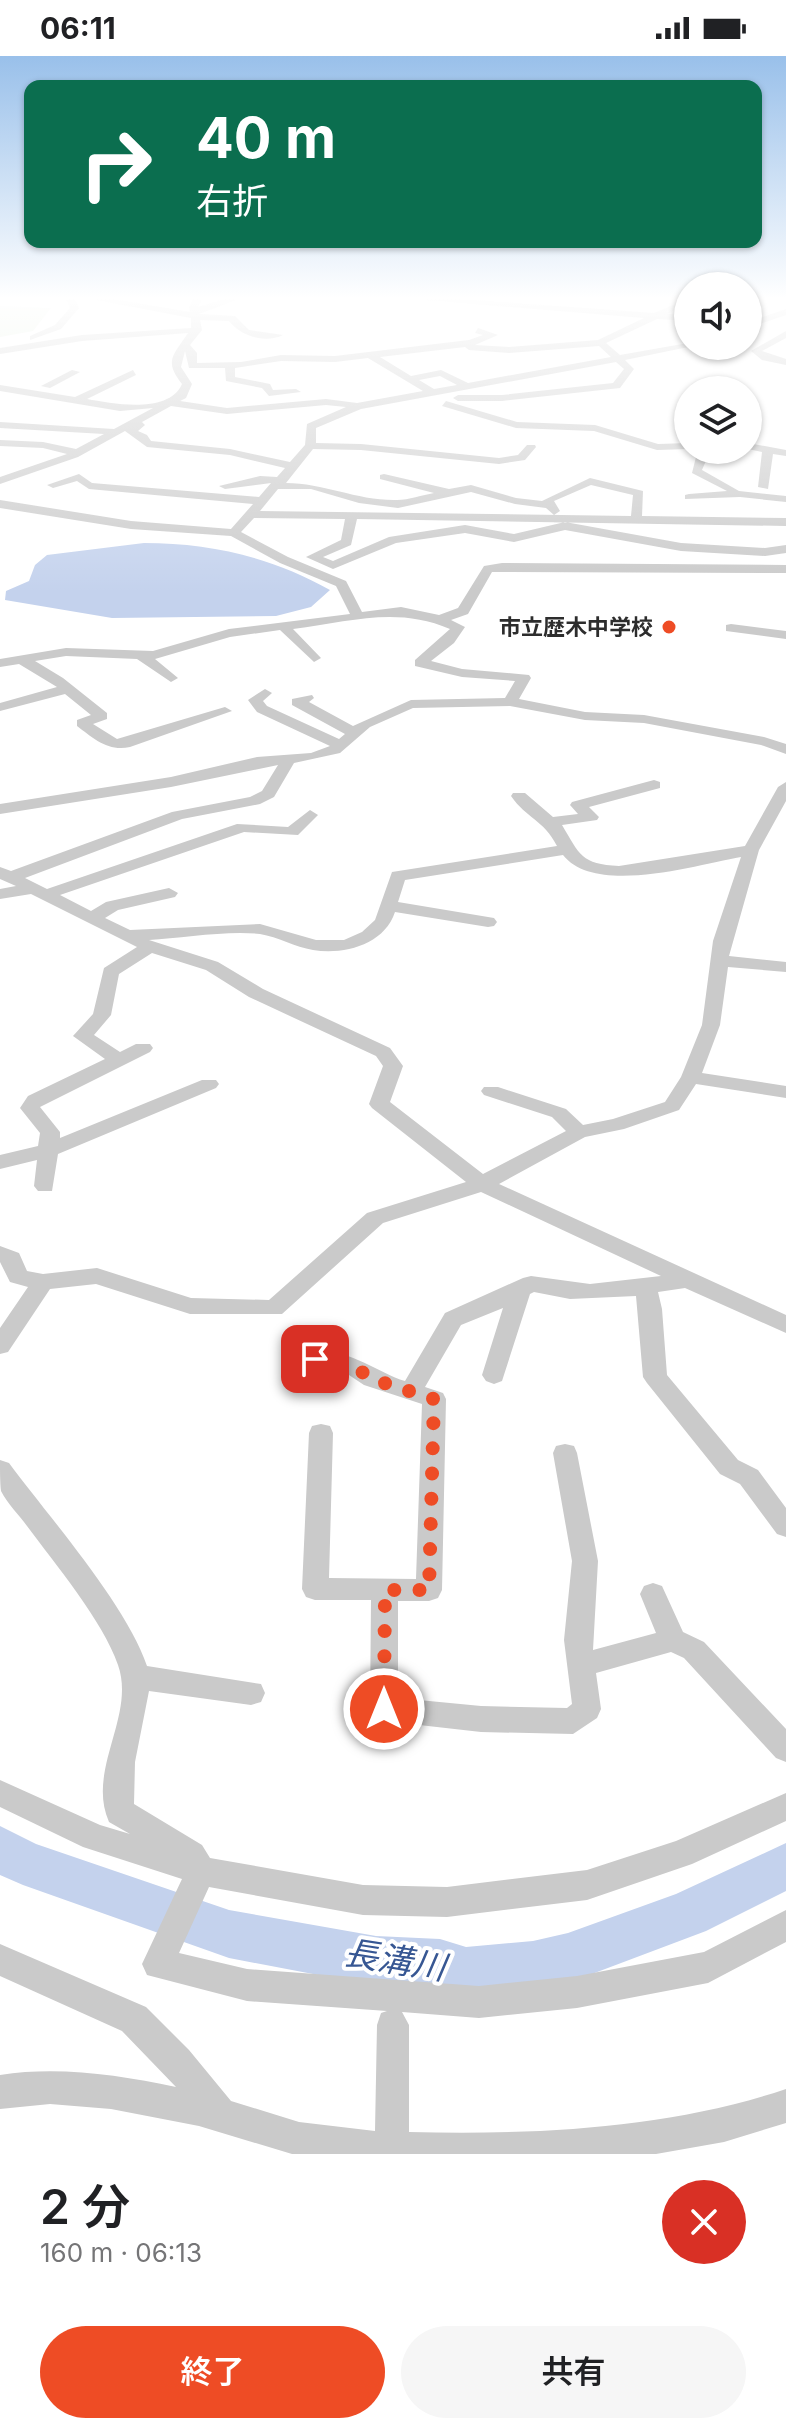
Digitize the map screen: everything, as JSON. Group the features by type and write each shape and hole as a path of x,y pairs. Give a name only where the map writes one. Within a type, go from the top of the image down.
{"street":[{"path":"64,397 120,408 171,403 227,411 322,402 358,406 420,397"},
{"path":"78,400 84,397"},
{"path":"0,481 78,453 178,397"},
{"path":"309,397 322,402"},
{"path":"436,397 458,410 498,417 516,425 607,430 657,447 674,446"},
{"path":"477,397 515,397"},
{"path":"502,398 511,406 554,419 558,425"},
{"path":"234,533 310,446 311,426 358,406"},
{"path":"132,424 140,425 130,432 143,437 147,444 230,452 293,466"},
{"path":"0,425 118,432"},
{"path":"0,443 43,445 78,453"},
{"path":"310,446 361,447 499,461 521,458 531,447"},
{"path":"762,448 786,453"},
{"path":"764,487 768,449"},
{"path":"699,464 696,471 723,483 733,494"},
{"path":"2,465 35,469"},
{"path":"411,482 414,477 427,472"},
{"path":"103,475 225,486 312,486 359,500 398,504 464,488 549,505"},
{"path":"53,485 79,477 89,486 263,501"},
{"path":"384,477 445,492"},
{"path":"562,522 547,500 590,481 639,493 636,521"},
{"path":"485,492 485,519"},
{"path":"719,548 700,522 689,496 733,494 786,499"},
{"path":"101,498 251,512 351,517 562,522 781,522 786,540"},
{"path":"0,504 131,525 234,533 284,560 341,584 357,614"},
{"path":"351,517 347,542 312,557 333,565 393,540 433,531 476,529 514,538 562,522 681,547 765,552 786,549"},
{"path":"440,619 463,611 488,569 786,569"},
{"path":"0,663 66,652 140,654 169,651 229,633 357,614 401,611 440,619 458,627 449,640 420,663 462,673 524,678 510,702"},
{"path":"284,627 314,658"},
{"path":"731,628 786,635"},
{"path":"140,654 171,678"},
{"path":"24,661 102,716 82,723 108,742 130,744 138,738 225,711"},
{"path":"3,707 66,689"},
{"path":"265,693 255,700 262,709 339,745"},
{"path":"307,698 297,702 353,732"},
{"path":"0,809 171,782 257,762 313,757 339,745 353,732 394,709 411,704 510,702 585,716 644,719 764,741 786,749"},
{"path":"5,874 178,815 254,801 268,794 288,760"},
{"path":"548,822 591,817 578,805 654,785"},
{"path":"0,1253 11,1258 18,1277 43,1282 97,1276 190,1306 274,1308 375,1218 482,1184 579,1132 617,1125 672,1106 691,1077 711,1025 722,941 751,850 778,817 786,787"},
{"path":"519,796 525,805 555,827 566,850 583,865 609,870 648,868 751,850"},
{"path":"0,894 38,892 243,827 292,832 310,815"},
{"path":"132,935 260,929 333,947 368,936 383,922 398,876 566,850"},
{"path":"5,874 132,935 150,947 212,966 256,993 383,1052 393,1066 379,1104 482,1184 786,1325"},
{"path":"93,917 112,906 169,893"},
{"path":"388,906 488,922"},
{"path":"117,1058 83,1036 102,1015 110,972 150,947"},
{"path":"720,961 786,967"},
{"path":"45,1186 50,1132 30,1108 35,1100 143,1048"},
{"path":"691,1077 786,1092"},
{"path":"0,1162 47,1151 209,1084"},
{"path":"491,1091 559,1113 579,1132"},
{"path":"410,1393 453,1319 531,1284 558,1292 645,1286 690,1279"},
{"path":"0,1346 43,1282"},
{"path":"645,1286 651,1309 655,1377 729,1467 749,1477 786,1527"},
{"path":"494,1375 520,1290"},
{"path":"315,1359 352,1365 372,1379 434,1399 429,1590 315,1589 321,1433"},
{"path":"385,1590 384,1709 481,1719 573,1721 587,1709 578,1640 585,1561 565,1453"},
{"path":"0,1470 122,1643 136,1677 115,1789 120,1812 191,1855 201,1871"},
{"path":"653,1594 673,1640"},
{"path":"581,1665 673,1640 694,1650 786,1749"},
{"path":"136,1677 251,1693"},
{"path":"0,1793 94,1837"},
{"path":"0,1809 201,1871 363,1900 447,1902 587,1885 681,1854 786,1807"},
{"path":"201,1871 158,1964 247,1985 479,2002 577,1992 708,1967 786,1925"},
{"path":"0,1960 134,2019 177,2062 220,2114"},
{"path":"370,2150 393,2025"},
{"path":"0,2092 85,2088 220,2114 308,2141 370,2150 558,2149 689,2135 742,2123 786,2106"}],"water":[{"path":"144,543 193,546 240,554 285,569 330,590 311,607 276,616 112,618 5,600 6,591 29,581 35,565 47,555"}],"waterway":[{"name":"長溝川","path":"0,1849 23,1862 229,1934 376,1961 440,1964 466,1972 533,1966 568,1958 688,1914 786,1866"}],"place":[{"name":"市立歴木中学校","path":"669,627"}],"route":[{"path":"315,1359 352,1365 372,1379 434,1399 429,1590 385,1590 384,1709"}]}
